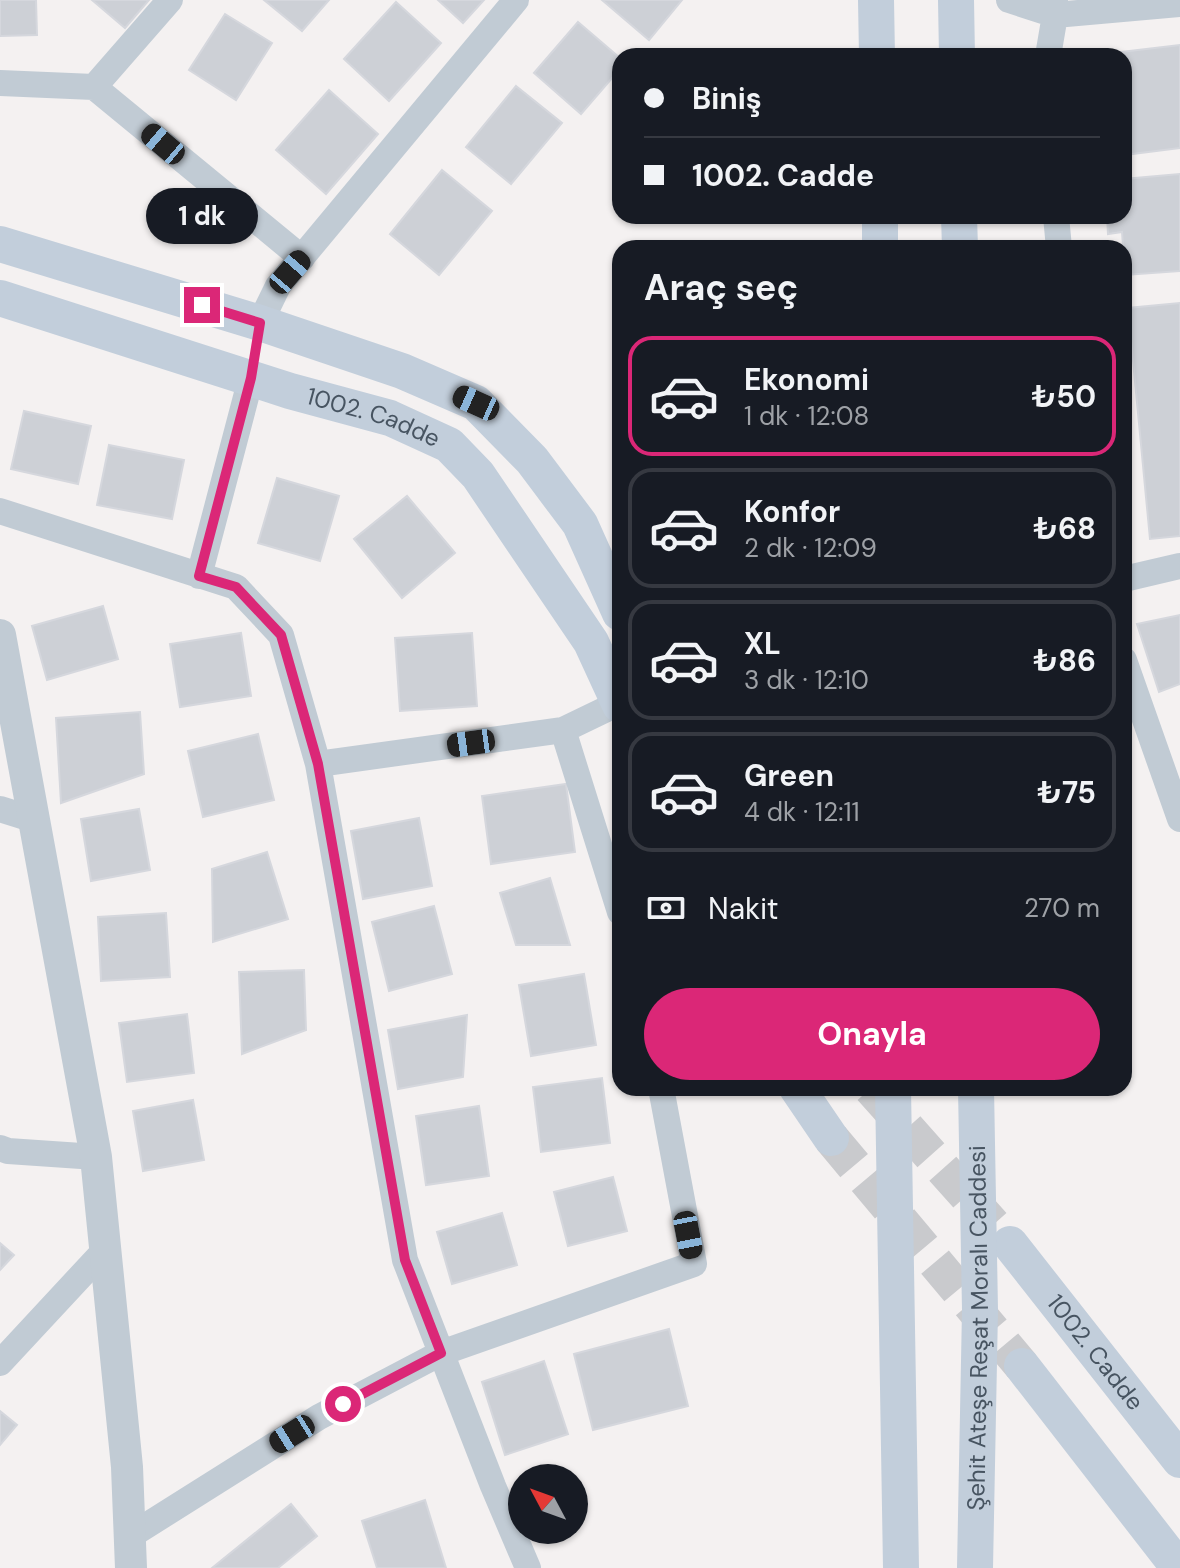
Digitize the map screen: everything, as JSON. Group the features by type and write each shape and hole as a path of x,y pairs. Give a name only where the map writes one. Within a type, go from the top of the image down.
{"main road":[{"path":"876,0 877,48"},
{"path":"956,0 957,48"},
{"name":"1002. Cadde","path":"0,244 260,323 402,371 476,403 532,460 580,524 612,595"},
{"name":"1002. Cadde","path":"0,298 251,378 390,418 449,445 478,475 591,642 612,686"},
{"path":"251,378 260,323"},
{"path":"802,1096 831,1138"},
{"path":"893,1096 901,1568"},
{"name":"Şehit Ateşe Reşat Moralı Caddesi","path":"975,1568 980,1310 976,1096"},
{"name":"1002. Cadde","path":"1010,1244 1180,1460"},
{"path":"1022,1366 1179,1568"}],"street":[{"path":"94,87 170,0"},
{"path":"260,323 278,286 516,0"},
{"path":"1009,0 1055,7 1180,4"},
{"path":"1049,48 1055,7"},
{"path":"0,83 94,87 302,258"},
{"path":"199,576 251,378"},
{"path":"0,511 236,587 281,635 318,764 405,1260 528,1568"},
{"path":"1132,577 1180,566"},
{"path":"0,635 96,1157 127,1467 131,1568"},
{"path":"1132,683 1180,819"},
{"path":"318,764 563,730 612,707"},
{"path":"563,730 612,886"},
{"path":"0,809 35,820"},
{"path":"130,1536 319,1417 441,1353 694,1264 662,1096"},
{"path":"0,1148 96,1157"},
{"path":"0,1363 105,1250"}],"building":[{"path":"0,0 36,0 37,35 0,36"},
{"path":"92,0 149,0 125,28"},
{"path":"264,0 329,0 302,31"},
{"path":"438,0 484,0 463,23"},
{"path":"602,0 682,0 649,40"},
{"path":"396,2 441,43 389,101 344,59"},
{"path":"225,14 272,43 236,100 189,70"},
{"path":"578,22 612,51 612,78 581,114 534,73"},
{"path":"1180,45 1180,148 1132,154 1132,51"},
{"path":"516,86 562,123 511,184 466,147"},
{"path":"329,90 378,134 326,194 276,150"},
{"path":"442,170 492,211 439,275 390,234"},
{"path":"1180,174 1180,271 1132,274 1132,240 1123,240 1122,232 1108,234 1107,224 1132,224 1132,178"},
{"path":"1180,303 1180,536 1150,539 1132,350 1132,308"},
{"path":"24,411 91,426 78,484 11,469"},
{"path":"109,445 184,460 172,519 97,505"},
{"path":"277,478 339,496 320,561 258,543"},
{"path":"407,496 455,553 402,598 354,539"},
{"path":"103,606 118,659 47,680 32,626"},
{"path":"1180,615 1180,684 1159,692 1137,624"},
{"path":"241,633 251,696 180,707 170,644"},
{"path":"472,633 477,706 400,711 395,638"},
{"path":"140,712 144,774 61,803 56,718"},
{"path":"258,734 274,800 203,817 188,751"},
{"path":"566,784 575,852 491,864 482,796"},
{"path":"139,809 150,870 91,881 81,819"},
{"path":"419,818 432,886 363,899 351,831"},
{"path":"267,852 288,919 213,942 212,869"},
{"path":"550,878 570,945 516,945 500,893"},
{"path":"434,906 452,974 389,991 372,922"},
{"path":"166,913 170,977 101,981 98,917"},
{"path":"304,970 306,1030 242,1054 239,972"},
{"path":"584,974 596,1045 531,1056 519,985"},
{"path":"187,1014 194,1073 127,1082 119,1023"},
{"path":"467,1015 463,1077 398,1089 388,1030"},
{"path":"602,1078 610,1143 541,1152 533,1087"},
{"path":"193,1100 204,1160 143,1171 133,1111"},
{"path":"479,1106 489,1176 426,1185 416,1116"},
{"path":"613,1177 627,1231 568,1246 554,1192"},
{"path":"502,1213 517,1265 452,1284 437,1232"},
{"path":"0,1243 14,1255 0,1270"},
{"path":"669,1329 688,1406 593,1430 574,1354"},
{"path":"544,1361 568,1434 505,1455 482,1382"},
{"path":"0,1411 17,1425 0,1445"},
{"path":"425,1500 446,1568 377,1568 362,1521"},
{"path":"291,1504 317,1536 278,1568 212,1568"}],"tunnel":[{"path":"878,1096 993,1225"},
{"path":"831,1138 1022,1366"}],"route":[{"path":"202,305 260,323 251,378 199,576 236,587 281,635 318,764 405,1260 441,1353 343,1404"}]}
